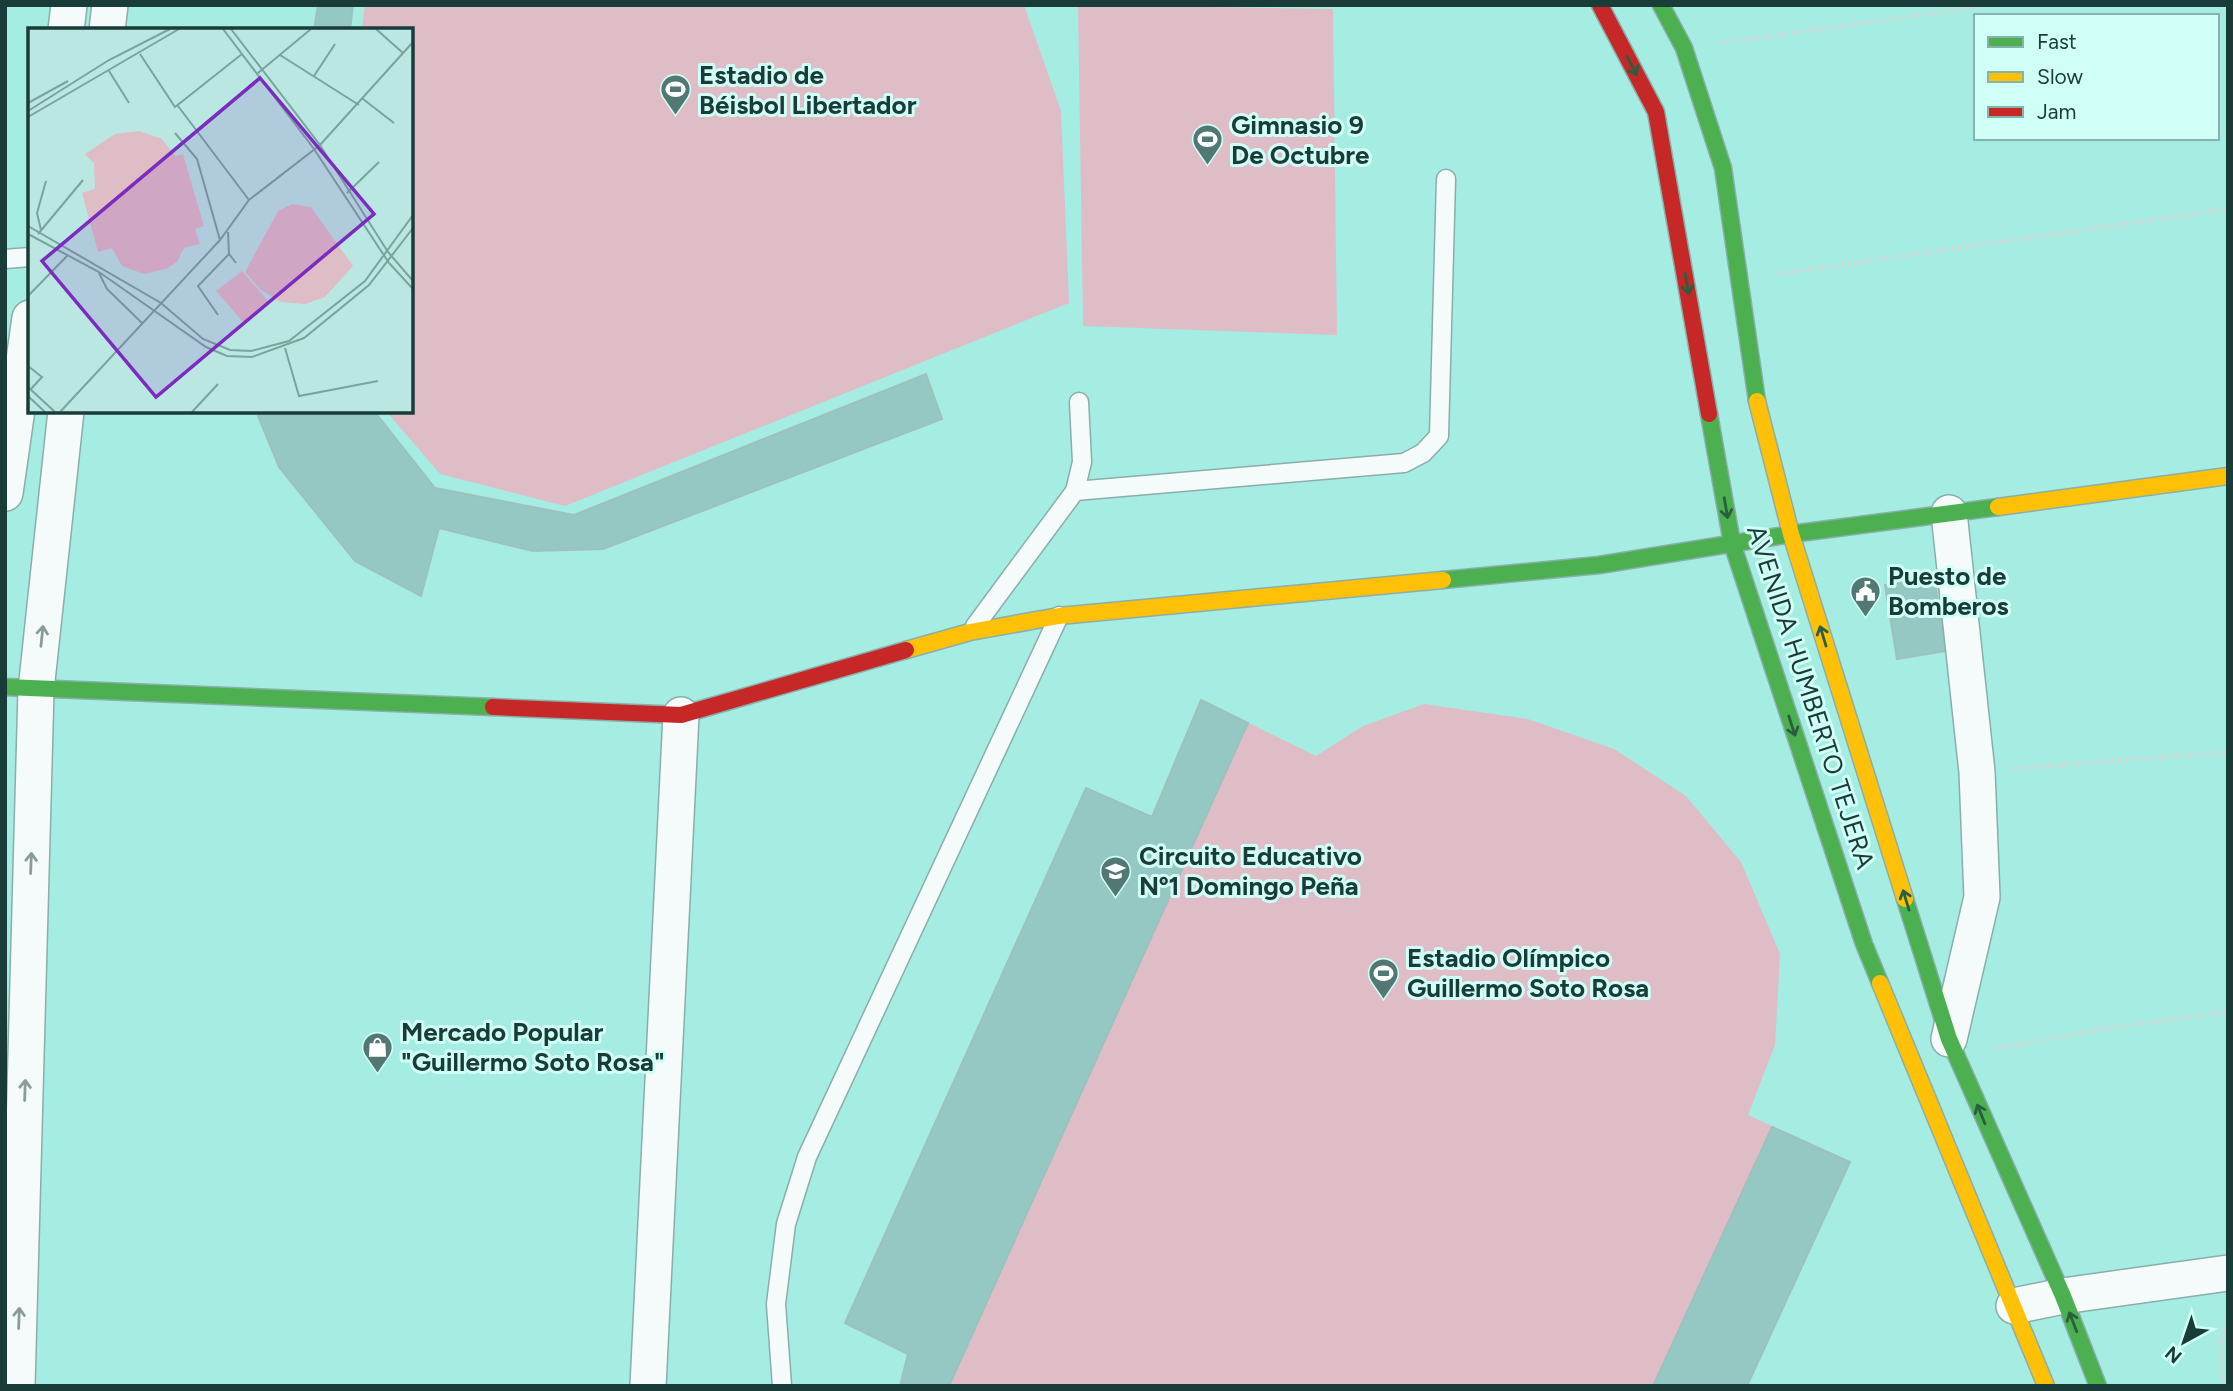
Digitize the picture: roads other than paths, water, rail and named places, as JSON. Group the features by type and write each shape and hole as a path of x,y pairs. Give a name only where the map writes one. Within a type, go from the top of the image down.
{"street":[{"path":"66,28 69,5"},
{"path":"107,28 110,5"},
{"name":"AVENIDA HUMBERTO TEJERA","path":"1600,5 1656,112 1732,543 1864,944 2046,1386"},
{"name":"AVENIDA HUMBERTO TEJERA","path":"1661,5 1684,48 1723,168 1756,396 1791,534 1953,1047 1993,1144 2063,1296 2098,1386"},
{"path":"5,493 28,332"},
{"path":"17,1386 21,689 66,413"},
{"path":"21,689 681,715 970,632 1059,616 1599,565 1791,534 2228,475"},
{"path":"1949,513 1977,772 1982,897 1953,1047"},
{"path":"648,1386 681,715"},
{"path":"2014,1306 2063,1296 2228,1273"}],"lane":[{"path":"1075,491 1404,463 1423,453 1439,436 1446,179"},
{"path":"5,260 28,257"},
{"path":"970,632 1075,491 1082,462 1079,402"},
{"path":"782,1386 776,1304 786,1224 807,1157 1059,616"}],"place":[{"name":"Estadio de Béisbol Libertador","path":"676,117"},
{"name":"Gimnasio 9 De Octubre","path":"1208,167"},
{"name":"Puesto de Bomberos","path":"1865,618"},
{"name":"Circuito Educativo Nº1 Domingo Peña","path":"1116,898"},
{"name":"Estadio Olímpico Guillermo Soto Rosa","path":"1384,1000"},
{"name":"Mercado Popular \"Guillermo Soto Rosa\"","path":"378,1074"}]}
